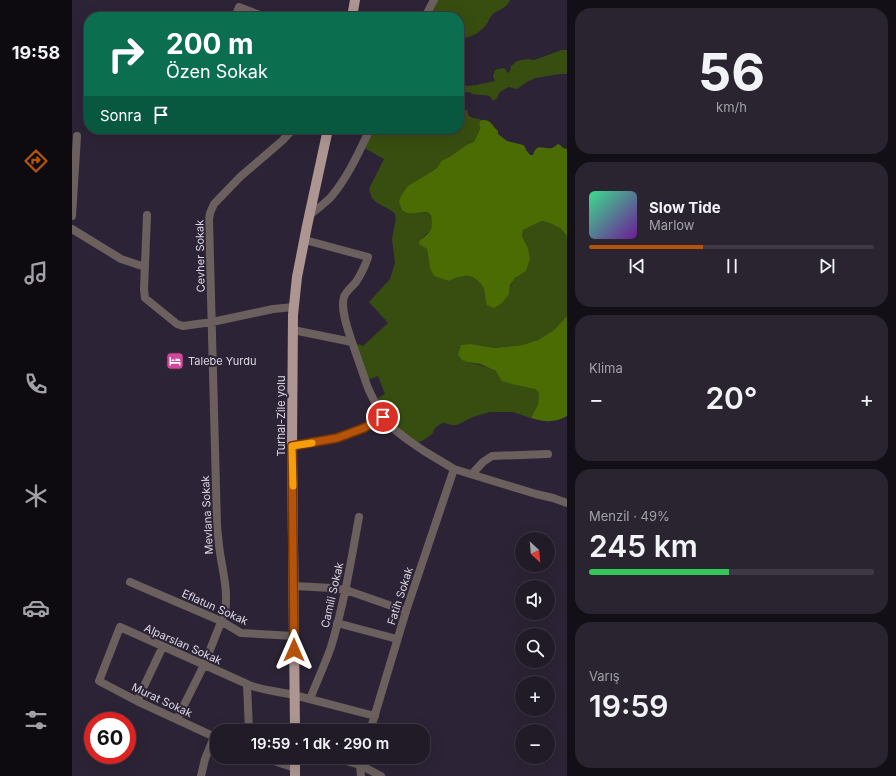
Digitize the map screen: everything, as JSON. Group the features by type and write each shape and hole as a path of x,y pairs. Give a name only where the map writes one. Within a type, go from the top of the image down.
{"main road":[{"path":"353,12 355,0"},
{"name":"Turhal-Zile yolu","path":"295,724 292,330 297,277 327,134"}],"street":[{"path":"428,12 434,0"},
{"path":"237,12 239,7 252,12"},
{"name":"Cevher Sokak","path":"212,322 209,220 211,209 240,177 288,134"},
{"path":"310,215 338,188 367,134"},
{"path":"72,216 77,136"},
{"path":"147,215 144,289 145,298 177,324 184,326 212,322 273,309 294,307"},
{"path":"72,229 121,259 145,267"},
{"path":"304,240 368,257 360,276 344,295 343,305 352,342 368,388 383,417 394,429 424,451 454,469 567,503"},
{"name":"Mevlana Sokak","path":"177,719 204,665 225,612 226,597 218,544 217,525 212,322"},
{"path":"292,330 352,342"},
{"path":"292,446 337,438 364,428 383,417"},
{"path":"472,474 487,458 492,456 548,454"},
{"name":"Fatih Sokak","path":"372,724 397,639 454,469"},
{"name":"Camili Sokak","path":"310,699 330,648 346,590 359,517"},
{"name":"Eflatun Sokak","path":"130,582 221,621 241,633 294,636"},
{"path":"294,586 346,590 406,611"},
{"path":"337,623 397,639"},
{"name":"Alparslan Sokak","path":"99,681 120,627 256,688 266,691 294,694 375,716"},
{"path":"137,700 163,646"},
{"name":"Murat Sokak","path":"99,681 210,734"},
{"path":"247,684 249,724"},
{"path":"201,776 205,759 210,749"},
{"path":"277,764 295,772"},
{"path":"361,764 361,776"},
{"path":"365,764 381,776"}],"green space":[{"path":"434,0 510,0 505,7 492,15 486,25 479,31 464,39 464,12 428,12"},
{"path":"562,50 567,50 567,74 535,78 517,89 509,87 506,88 499,93 497,99 494,100 486,95 469,92 464,93 464,85 477,85 495,81 493,76 495,70 504,68 508,73 511,66 517,61 528,59 534,60"},
{"path":"467,110 468,115 473,118 482,120 479,122 480,129 474,142 468,144 441,161 437,168 418,180 415,213 428,213 431,217 432,228 420,240 423,246 427,249 430,268 449,281 460,276 470,276 476,279 484,287 485,298 509,294 514,280 526,271 527,246 522,236 523,230 542,221 551,223 560,228 566,235 567,316 554,330 538,340 522,345 495,348 471,344 467,362 494,370 535,389 539,393 538,404 531,418 513,412 490,412 473,417 457,425 442,423 424,440 414,444 408,440 373,401 385,394 378,376 365,381 352,342 363,346 388,323 369,302 390,279 395,263 392,239 396,219 395,214 392,211 372,198 369,189 384,159 361,146 367,134 464,134 464,111"},
{"path":"482,120 489,122 498,131 498,134 507,141 523,145 530,155 533,155 537,149 541,147 552,148 558,144 567,149 567,240 566,235 560,228 542,221 523,230 522,236 527,246 530,258 526,271 515,278 510,285 509,294 502,303 494,308 487,305 484,288 472,276 464,276 449,281 434,276 430,268 427,249 419,244 420,240 431,229 432,223 430,214 427,212 407,213 402,210 399,202 408,186 437,168 441,161 468,144 474,142 480,129 479,122"},
{"path":"567,316 567,416 558,420 549,421 531,418 538,404 539,393 535,389 502,381 496,371 480,364 462,360 458,355 461,345 471,344 495,348 522,345 538,340 554,330"}],"slow traffic":[{"path":"293,486 292,446 312,443"}],"place":[{"name":"Talebe Yurdu","path":"175,361"}],"route":[{"path":"294,650 292,446 337,438 364,428 383,417"}]}
